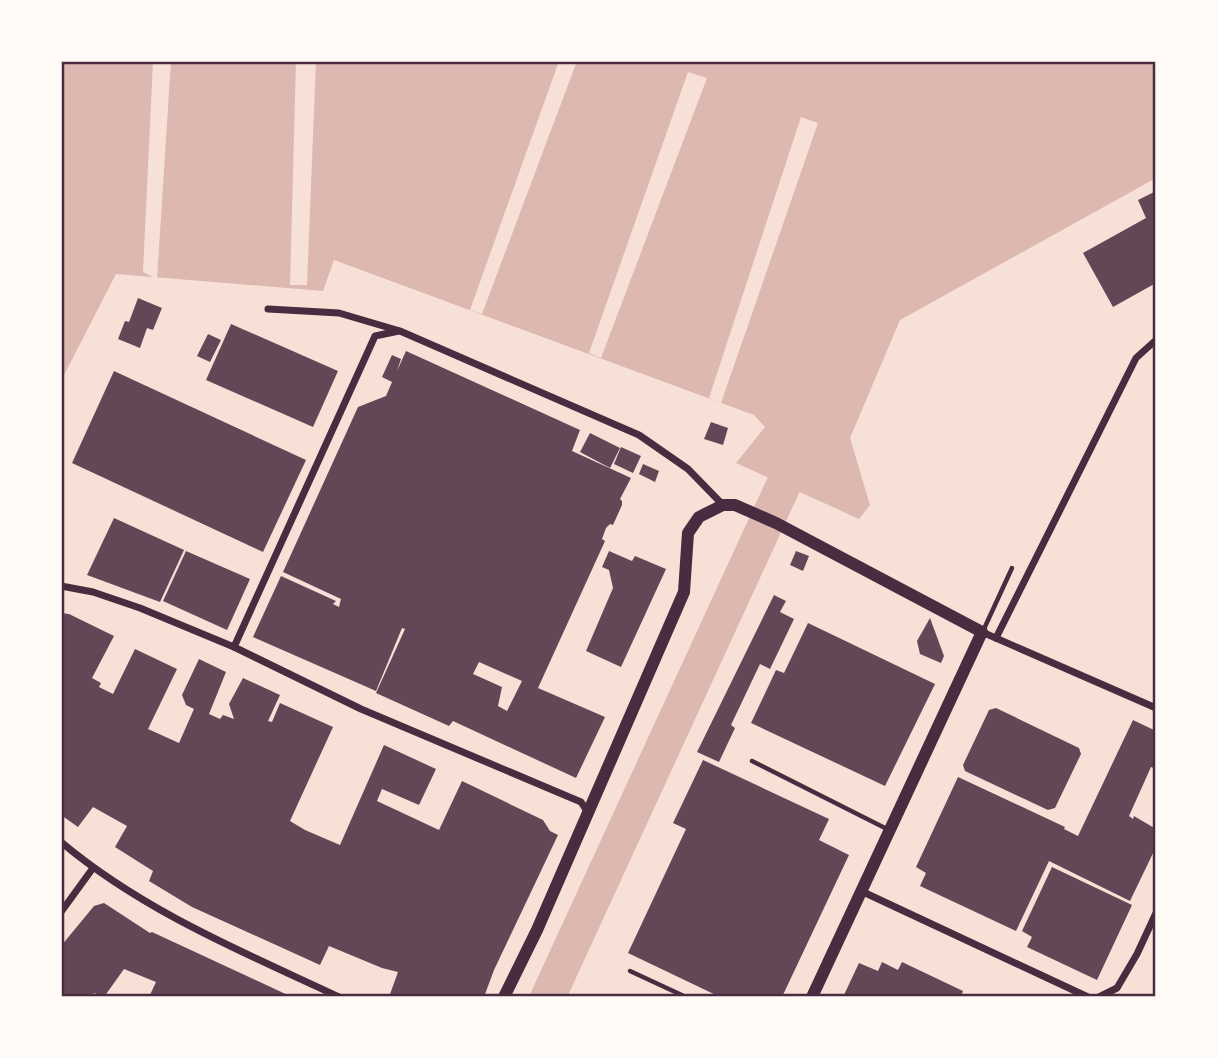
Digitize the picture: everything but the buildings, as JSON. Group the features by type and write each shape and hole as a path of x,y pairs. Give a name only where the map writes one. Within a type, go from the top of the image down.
{"main road":[{"path":"504,997 537,930 684,592 688,533 699,517 723,505 735,505 751,511 982,632 812,997"}],"street":[{"path":"268,309 339,313 400,331 639,435 688,470 723,505"},
{"path":"234,647 375,336 400,331"},
{"path":"996,638 1136,358 1156,340"},
{"path":"61,586 93,592 140,608 234,647 361,709 581,802 587,811"},
{"path":"982,632 1156,708"},
{"path":"61,842 93,868 195,928 340,997"},
{"path":"61,912 93,868"},
{"path":"861,891 1088,997"},
{"path":"1099,997 1117,988 1156,913"}],"lane":[{"path":"982,632 1012,568"},
{"path":"752,761 889,830"},
{"path":"629,971 685,997"}],"shaded area":[{"path":"61,61 1156,61 1156,178 900,320 850,438 870,505 859,519 736,463 765,427 754,415 334,260 323,291 116,274 61,381"}],"pier":[{"path":"153,61 171,61 157,279 143,272"},
{"path":"296,61 316,61 307,285 290,285"},
{"path":"559,61 577,61 482,314 470,310"},
{"path":"688,72 707,78 601,358 589,353"},
{"path":"801,117 818,123 721,403 709,398"}],"waterway":[{"path":"548,997 784,484"}]}
